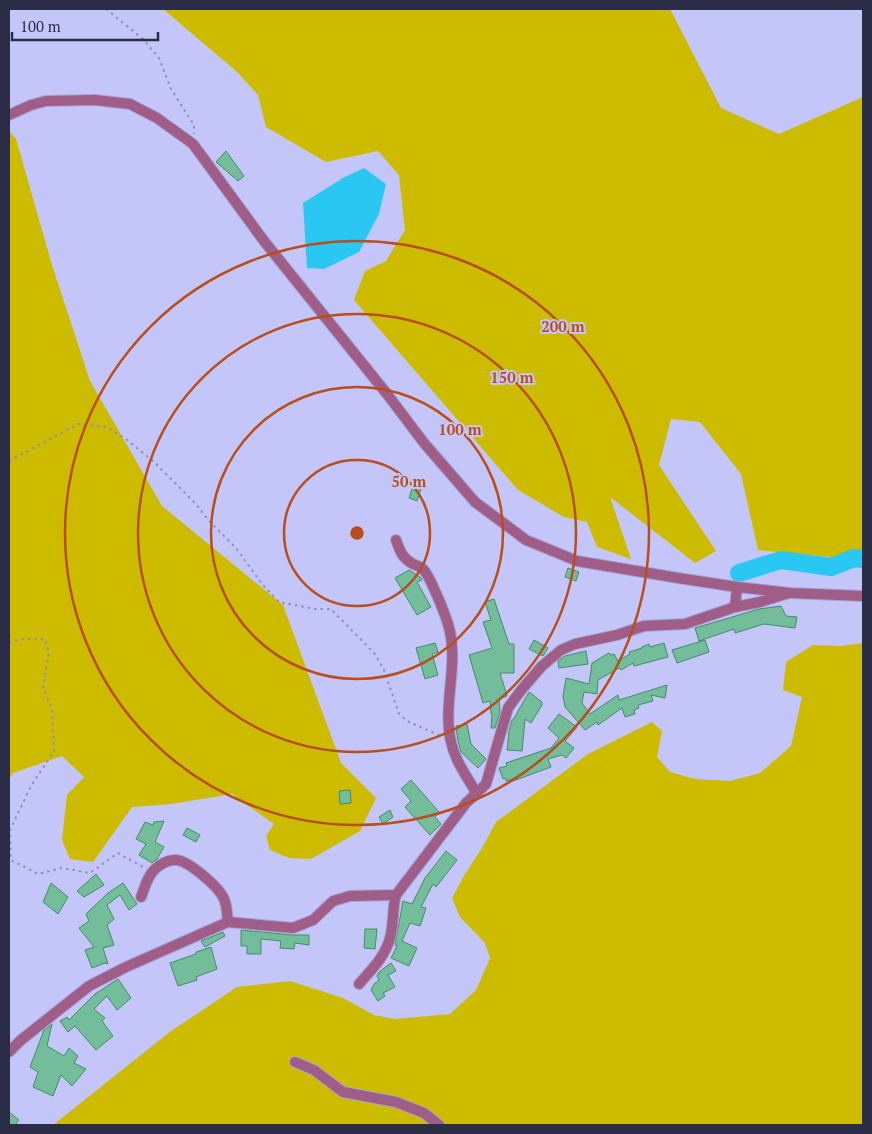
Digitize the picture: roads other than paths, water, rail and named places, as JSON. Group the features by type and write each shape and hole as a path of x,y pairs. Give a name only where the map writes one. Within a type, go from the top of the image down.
{"street":[{"path":"9,115 31,105 46,101 95,100 130,104 157,118 193,144 264,241 424,443 475,502 526,540 577,561 737,587 790,593 863,596"},
{"path":"396,540 402,556 407,561 424,570 448,624 452,641 448,719 450,741 454,756 476,793"},
{"path":"735,607 737,587"},
{"path":"359,984 385,952 391,938 393,907 396,895 426,858 460,810 486,784 508,708 542,666 561,650 575,644 617,635 644,626 685,624 735,607 790,593"},
{"path":"141,897 152,872 164,863 175,860 204,875 224,898 228,922"},
{"path":"9,1052 21,1040 89,986 126,967 228,922 293,928 313,920 333,901 350,896 396,895"},
{"path":"295,1062 314,1070 331,1085 343,1092 396,1102 424,1113 439,1125"}],"water":[{"path":"364,168 386,184 379,214 359,252 324,269 307,268 303,203 343,178"}],"waterway":[{"path":"739,573 781,560 831,567 854,558 863,559"}]}
